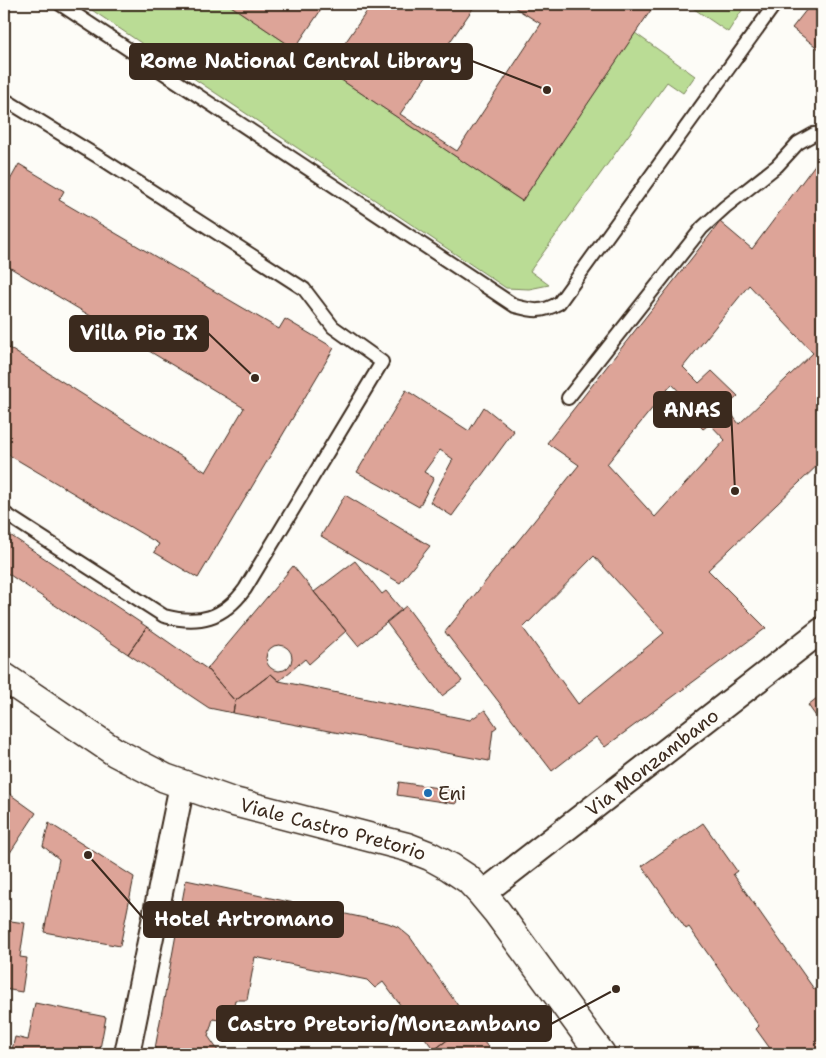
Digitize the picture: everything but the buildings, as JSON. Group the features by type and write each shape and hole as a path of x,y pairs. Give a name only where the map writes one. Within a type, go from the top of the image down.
{"main road":[{"name":"Viale Castro Pretorio","path":"4,677 116,752 146,769 182,785 275,813 418,851 455,870 468,879 498,912 601,1054"}],"street":[{"name":"Via Monzambano","path":"482,894 822,630"},
{"path":"127,1054 182,785"}],"lane":[{"path":"60,4 515,306 534,311 546,310 558,303 775,4"},
{"path":"4,98 304,289 333,327 382,362 236,601 224,612 210,618 178,620 164,616 4,513"},
{"path":"568,398 702,228 725,207 777,166 798,143 814,134 822,133"}],"green space":[{"path":"83,4 228,4 522,201 635,33 695,76 683,93 667,82 530,271 549,285 529,289 506,288"},
{"path":"687,4 746,4 728,32"}],"place":[{"name":"Rome National Central Library","path":"547,90"},
{"name":"Villa Pio IX","path":"255,378"},
{"name":"ANAS","path":"735,491"},
{"name":"Eni","path":"428,793"},
{"name":"Hotel Artromano","path":"88,855"},
{"name":"Castro Pretorio/Monzambano","path":"616,989"}]}
